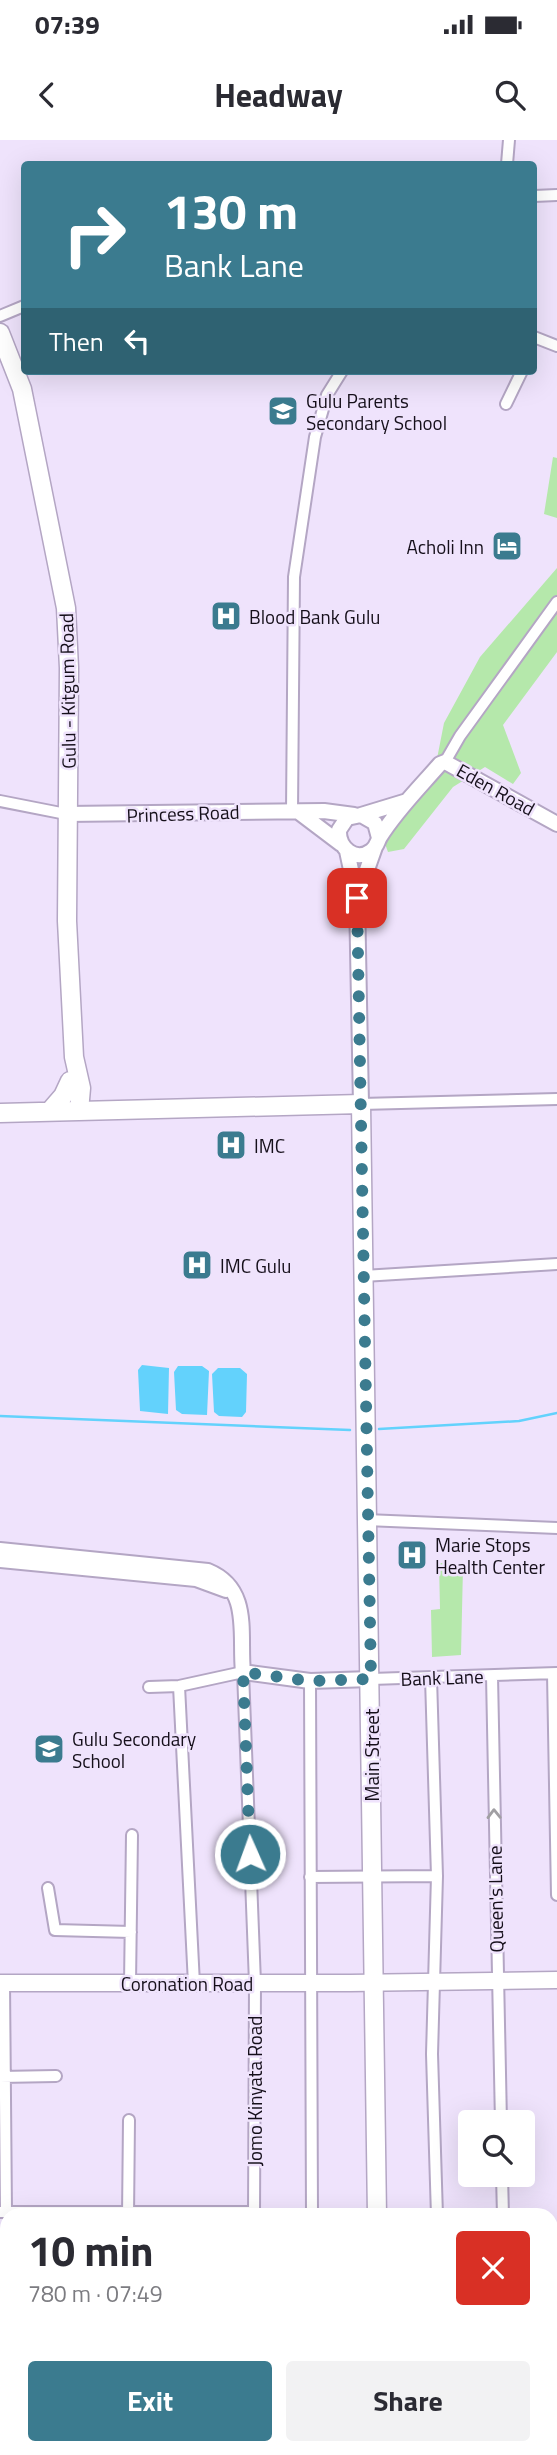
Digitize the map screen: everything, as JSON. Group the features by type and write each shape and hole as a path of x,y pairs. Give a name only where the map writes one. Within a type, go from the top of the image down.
{"main road":[{"name":"Gulu - Kitgum Road","path":"0,333 22,389 65,598 69,668 67,921 75,1111"},
{"path":"50,1111 75,1085 99,1110"},
{"path":"0,1113 361,1104"},
{"name":"Main Street","path":"361,1104 377,2208"},
{"name":"Coronation Road","path":"2,1983 434,1983 557,1979"}],"street":[{"path":"507,161 509,140"},
{"path":"537,196 557,195"},
{"path":"0,316 21,307"},
{"path":"537,341 557,346"},
{"path":"340,375 327,395 315,437 294,577 296,812 344,847 365,854 377,843 375,823 358,815"},
{"path":"506,404 520,375"},
{"path":"445,762 460,736 557,603"},
{"name":"Eden Road","path":"357,898 377,843 407,801 440,764 445,762 557,824"},
{"path":"0,801 66,814"},
{"path":"357,898 339,830 342,823 358,815 407,801"},
{"name":"Princess Road","path":"66,814 324,811 358,815"},
{"name":"Main Street","path":"357,898 361,1104"},
{"path":"361,1104 557,1099"},
{"path":"363,1276 557,1264"},
{"path":"366,1520 557,1528"},
{"path":"0,1550 203,1569 218,1576 236,1595 242,1616 243,1672 179,1686 149,1687"},
{"path":"0,1560 196,1579 236,1595"},
{"name":"Bank Lane","path":"243,1672 310,1681 555,1673"},
{"name":"Jomo Kinyata Road","path":"243,1672 255,1983 254,2208"},
{"path":"555,1673 557,1895"},
{"name":"Queen's Lane","path":"492,1676 501,2110"},
{"path":"431,1678 437,1876 432,2054 437,2208"},
{"path":"310,1681 312,2208"},
{"path":"179,1686 194,1983"},
{"path":"130,1983 132,1835"},
{"path":"310,1877 437,1876"},
{"path":"48,1888 55,1930 131,1932"},
{"path":"2,1983 3,2208"},
{"path":"2,2077 56,2076"},
{"path":"128,2208 129,2119"},
{"path":"502,2187 503,2208"}],"green space":[{"path":"553,457 557,458 557,518 544,514"},
{"path":"557,568 557,652 503,725 521,773 513,784 485,767 453,787 404,849 388,852 384,841 434,774 444,723 480,657"},
{"path":"439,1563 457,1563 463,1567 461,1655 432,1657 431,1610 440,1609"}],"water":[{"path":"142,1365 169,1368 168,1414 140,1411 138,1370"},
{"path":"178,1366 202,1366 209,1371 207,1415 182,1414 176,1410 174,1372"},
{"path":"218,1368 240,1368 247,1374 246,1412 242,1417 219,1416 214,1412 212,1374"}],"waterway":[{"path":"379,1429 519,1421 557,1413"},
{"path":"0,1416 350,1430"}],"place":[{"name":"Gulu Parents Secondary School","path":"283,411"},
{"name":"Acholi Inn","path":"507,546"},
{"name":"Blood Bank Gulu","path":"226,616"},
{"name":"IMC","path":"231,1145"},
{"name":"IMC Gulu","path":"197,1265"},
{"name":"Marie Stops Health Center","path":"412,1555"},
{"name":"Gulu Secondary School","path":"49,1749"}],"route":[{"path":"250,1854 243,1672 310,1681 371,1679 366,1539 357,898"}]}
